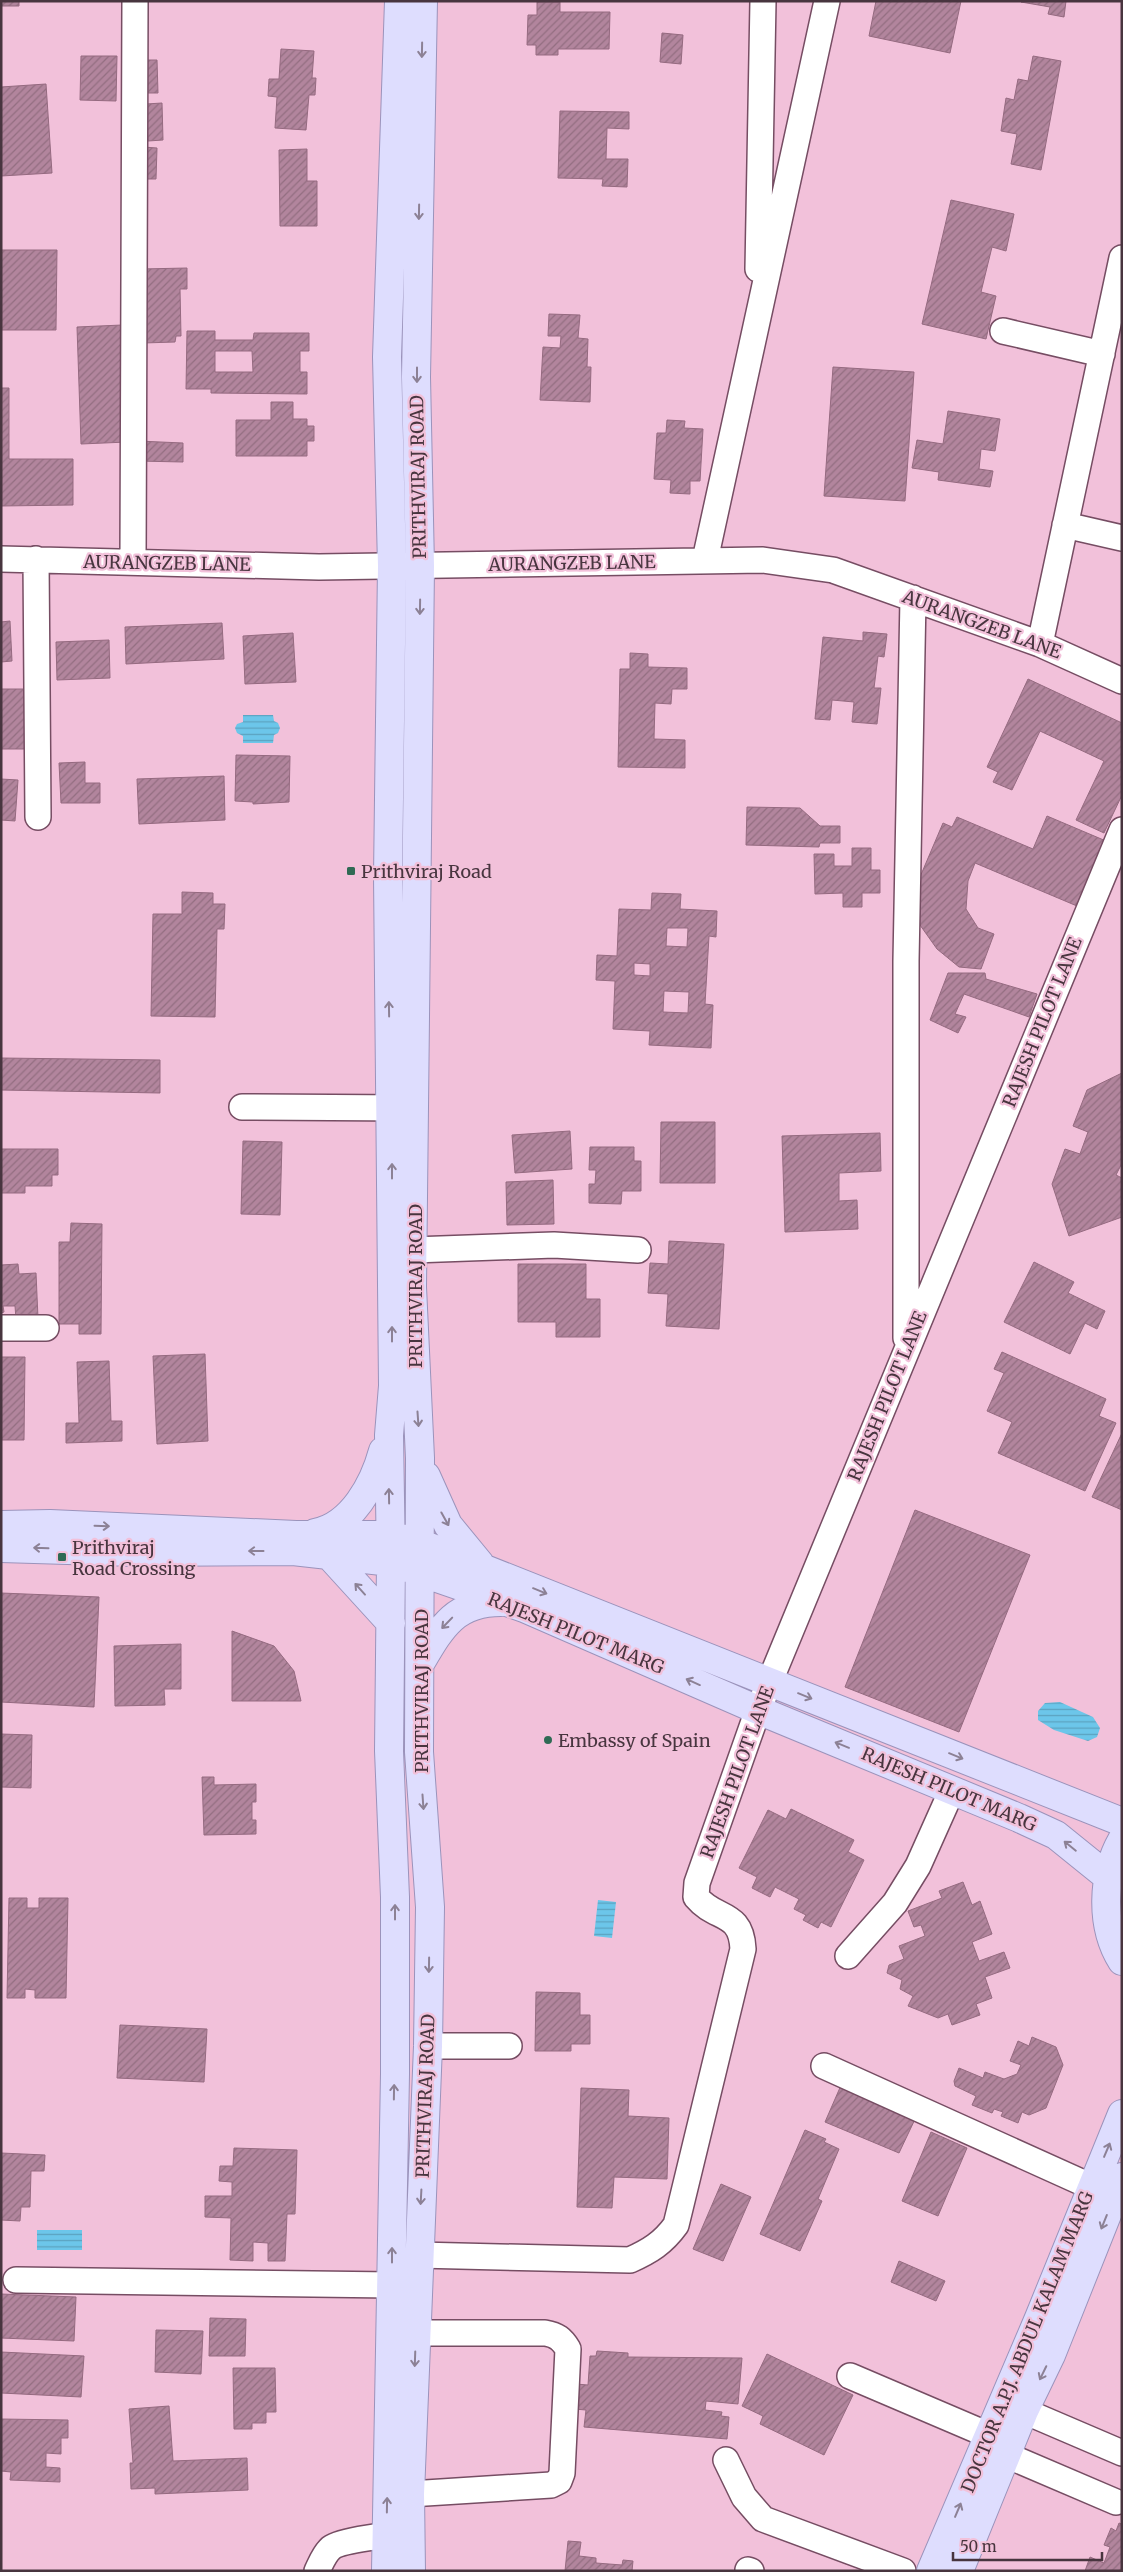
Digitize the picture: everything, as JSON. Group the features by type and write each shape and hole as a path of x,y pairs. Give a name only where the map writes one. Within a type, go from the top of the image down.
{"main road":[{"name":"PRITHVIRAJ ROAD","path":"386,2571 410,2494 418,2255 428,2046 430,1906 419,1752 422,1544 412,1287 413,1250 388,876 392,566 387,357 400,1"},
{"name":"PRITHVIRAJ ROAD","path":"410,2571 398,2534 392,2285 395,1897 389,1751 391,1562 389,1435 404,1108 420,566 416,377 423,1"},
{"path":"296,1535 332,1528 347,1516 371,1484 389,1435"},
{"path":"420,1458 427,1481 448,1525 476,1562 494,1573"},
{"name":"RAJESH PILOT MARG","path":"1,1525 70,1525 296,1535 390,1535 422,1544 1122,1822"},
{"name":"RAJESH PILOT MARG","path":"1,1548 134,1552 293,1551 391,1562 524,1608 758,1710 1056,1835 1108,1877"},
{"path":"329,1555 391,1624"},
{"path":"420,1662 442,1628 455,1615 471,1605 502,1602 524,1608"},
{"path":"1122,1840 1108,1877 1107,1915 1116,1952 1122,1961"},
{"name":"DOCTOR A.P.J. ABDUL KALAM MARG","path":"931,2571 1002,2445 1024,2411 1051,2355 1109,2187 1122,2114"},
{"name":"DOCTOR A.P.J. ABDUL KALAM MARG","path":"959,2571 1002,2445 1109,2187"}],"street":[{"path":"134,1 134,562"},
{"path":"757,325 763,1"},
{"path":"705,560 827,1"},
{"path":"1040,644 1122,258"},
{"path":"1002,331 1102,354"},
{"path":"1065,525 1122,538"},
{"name":"AURANGZEB LANE","path":"1,559 392,566 763,560 833,570 1040,644 1122,681"},
{"path":"36,560 38,817"},
{"path":"906,1350 906,961 913,598"},
{"name":"RAJESH PILOT LANE","path":"418,2255 630,2260 653,2250 665,2240 676,2225 682,2208 743,1949 742,1934 734,1921 704,1906 696,1897 697,1883 758,1710 1122,830"},
{"path":"242,1107 404,1108"},
{"path":"413,1250 554,1245 638,1250"},
{"path":"1,1328 46,1328"},
{"path":"848,1956 895,1903 918,1866 952,1790"},
{"path":"428,2046 509,2046"},
{"path":"824,2066 1109,2187"},
{"path":"16,2280 392,2285"},
{"path":"410,2494 551,2486 559,2481 562,2473 568,2349 563,2341 555,2335 545,2333 416,2332"},
{"path":"850,2376 1002,2445 1116,2502"},
{"path":"1024,2411 1122,2453"},
{"path":"726,2460 744,2497 763,2519 903,2571"},
{"path":"317,2571 325,2555 333,2546 398,2534"}],"water":[{"path":"243,715 273,715 274,721 278,723 280,728 278,733 274,735 273,743 243,743 243,736 237,733 235,728 237,724 243,722"},
{"path":"1060,1702 1093,1717 1100,1728 1097,1737 1088,1741 1054,1730 1038,1720 1038,1711 1045,1703"},
{"path":"598,1900 616,1902 612,1938 594,1936"},
{"path":"37,2230 82,2230 82,2250 37,2250"}],"building":[{"path":"1,1 19,1 19,6 1,6"},
{"path":"876,1 961,1 950,53 869,36"},
{"path":"1066,1 1064,17 1048,14 1050,7 1021,2"},
{"path":"537,2 560,2 560,12 610,12 609,49 558,49 558,55 536,55 536,45 527,45 528,15 537,15"},
{"path":"662,33 683,35 681,64 660,62"},
{"path":"281,49 314,51 312,78 316,78 315,95 309,95 306,130 275,128 277,97 268,96 269,79 279,79"},
{"path":"81,56 117,56 116,101 80,100"},
{"path":"1033,56 1061,61 1041,170 1011,164 1017,134 1001,131 1006,98 1014,100 1018,79 1028,81"},
{"path":"145,60 157,60 158,93 145,93"},
{"path":"46,84 52,173 1,176 1,87"},
{"path":"162,103 163,140 148,141 146,104"},
{"path":"560,111 629,112 629,129 607,128 606,159 628,159 627,187 602,186 603,179 558,178"},
{"path":"143,147 157,148 156,179 142,179"},
{"path":"307,149 307,181 317,181 317,226 280,226 279,150"},
{"path":"951,200 1014,214 1006,251 992,247 981,292 996,296 986,339 922,324"},
{"path":"1,250 57,250 56,330 1,330"},
{"path":"187,268 187,289 180,289 181,336 176,336 175,342 143,343 141,269"},
{"path":"549,314 580,315 578,338 588,339 587,367 591,367 590,402 540,400 543,347 560,348 561,336 548,336"},
{"path":"122,325 127,442 81,444 77,327"},
{"path":"187,331 215,331 215,340 253,340 254,333 309,333 309,351 300,351 300,372 307,372 307,394 211,393 211,389 186,389","holes":["215,351 252,351 253,372 215,372"]},
{"path":"833,367 914,372 905,501 824,496"},
{"path":"1,388 9,388 9,459 73,459 73,505 1,506"},
{"path":"271,402 293,402 293,419 307,419 307,426 314,426 314,441 307,441 307,456 236,456 236,420 271,420"},
{"path":"948,411 1000,419 995,451 981,449 979,469 993,471 990,487 938,480 939,472 912,468 917,440 943,444"},
{"path":"667,420 685,421 684,428 703,429 700,481 690,481 690,494 670,493 671,480 654,479 657,433 666,433"},
{"path":"138,441 183,443 183,462 137,461"},
{"path":"10,621 12,661 1,662 1,622"},
{"path":"222,623 224,659 126,664 125,627"},
{"path":"863,632 887,634 884,657 878,656 874,688 881,688 877,724 852,722 854,702 832,700 830,720 815,719 823,637 863,641"},
{"path":"293,633 296,682 245,684 243,636"},
{"path":"109,640 110,678 57,680 56,642"},
{"path":"630,653 648,654 648,667 687,668 687,689 672,689 671,704 655,703 654,739 685,740 685,768 618,767 620,669 630,669"},
{"path":"1028,679 1122,723 1122,795 1104,833 1076,820 1104,761 1040,731 1012,790 993,782 998,772 987,767"},
{"path":"1,689 27,689 27,749 1,749"},
{"path":"236,755 290,756 289,802 253,804 253,802 235,801"},
{"path":"85,762 85,783 100,783 100,803 61,803 59,763"},
{"path":"224,776 225,820 139,824 137,779"},
{"path":"1,779 18,780 15,821 1,820"},
{"path":"747,807 800,808 820,826 840,826 840,843 820,843 819,847 746,845"},
{"path":"1047,816 1106,841 1077,906 975,863 968,881 966,909 978,928 994,934 981,969 959,967 937,949 915,918 917,884 943,823 952,827 957,817 1033,849"},
{"path":"852,848 871,848 871,870 880,870 880,893 862,893 862,907 843,907 843,893 815,894 814,854 834,854 834,866 852,866"},
{"path":"182,892 213,893 213,904 225,904 224,929 217,929 215,1017 151,1016 153,914 182,914"},
{"path":"652,893 681,894 680,909 717,911 716,937 709,936 705,1004 713,1005 711,1048 649,1045 650,1031 613,1029 615,981 596,980 597,955 617,956 619,909 651,910","holes":["667,928 688,928 687,947 666,946","634,963 650,964 650,976 634,975","664,991 689,992 688,1013 663,1012"]},
{"path":"948,973 985,973 986,979 1037,994 1029,1017 964,994 955,1014 966,1017 958,1033 930,1020"},
{"path":"1,1058 160,1060 160,1093 1,1090"},
{"path":"1122,1073 1122,1163 1116,1175 1122,1178 1122,1217 1069,1236 1052,1184 1065,1149 1080,1154 1088,1132 1073,1126 1087,1090"},
{"path":"661,1122 715,1122 715,1183 660,1183"},
{"path":"570,1131 572,1169 515,1173 512,1135"},
{"path":"880,1133 881,1171 839,1173 839,1201 857,1200 858,1229 785,1232 782,1136"},
{"path":"243,1141 282,1142 280,1215 241,1214"},
{"path":"590,1147 634,1147 634,1161 641,1161 641,1191 622,1191 621,1204 589,1203 589,1184 595,1184 596,1170 589,1170"},
{"path":"1,1149 58,1149 58,1175 52,1175 52,1186 25,1186 25,1193 1,1193"},
{"path":"553,1180 554,1224 507,1225 506,1182"},
{"path":"71,1223 102,1224 101,1334 79,1334 79,1324 59,1324 59,1242 70,1242"},
{"path":"669,1241 724,1244 719,1329 666,1326 668,1294 648,1293 650,1263 668,1264"},
{"path":"1034,1262 1074,1282 1068,1293 1105,1311 1097,1329 1085,1323 1070,1354 1004,1322"},
{"path":"18,1264 19,1274 36,1273 38,1318 16,1319 15,1306 3,1306 4,1312 1,1313 1,1265"},
{"path":"518,1264 586,1264 586,1299 600,1299 600,1337 556,1337 556,1322 518,1322"},
{"path":"1002,1352 1106,1399 1099,1416 1116,1423 1085,1491 998,1453 1012,1422 987,1411 1004,1373 994,1369"},
{"path":"205,1354 208,1441 157,1444 153,1356"},
{"path":"1,1357 25,1357 24,1440 1,1440"},
{"path":"109,1361 111,1421 122,1421 122,1441 66,1443 66,1423 79,1423 77,1362"},
{"path":"1122,1433 1122,1510 1092,1497"},
{"path":"915,1510 1030,1555 959,1732 845,1687"},
{"path":"1,1593 99,1597 94,1707 1,1702"},
{"path":"232,1631 274,1646 294,1671 301,1701 232,1701"},
{"path":"181,1644 181,1689 164,1689 165,1705 115,1706 114,1646"},
{"path":"1,1734 32,1735 31,1788 1,1787"},
{"path":"202,1777 214,1777 214,1785 256,1784 256,1802 252,1802 252,1820 256,1820 256,1834 204,1835"},
{"path":"791,1809 854,1840 848,1852 864,1860 831,1927 821,1922 818,1928 803,1920 806,1915 794,1909 799,1899 775,1887 770,1897 752,1888 757,1877 739,1868 768,1810 786,1819"},
{"path":"963,1882 972,1905 980,1901 992,1934 972,1942 979,1961 1004,1952 1010,1968 985,1977 992,1998 976,2004 980,2015 952,2025 948,2014 938,2018 908,2006 913,1996 900,1989 902,1980 887,1973 889,1965 904,1959 899,1946 925,1936 921,1925 914,1927 908,1911 942,1898 939,1891"},
{"path":"9,1898 27,1898 27,1908 39,1908 39,1898 68,1898 66,1998 35,1998 35,1990 25,1989 25,1998 7,1998"},
{"path":"536,1992 580,1993 580,2015 590,2015 590,2044 571,2044 571,2051 535,2051"},
{"path":"120,2025 207,2029 204,2082 117,2078"},
{"path":"1032,2037 1056,2047 1063,2065 1046,2108 1029,2115 1022,2112 1018,2123 1001,2116 1003,2112 994,2109 992,2113 972,2105 976,2096 955,2086 954,2081 959,2068 983,2078 985,2072 1004,2079 1017,2074 1021,2065 1010,2061 1018,2041 1029,2046"},
{"path":"842,2083 917,2115 899,2153 825,2122"},
{"path":"581,2088 629,2090 628,2116 669,2118 667,2179 614,2177 612,2208 577,2207"},
{"path":"805,2130 826,2139 824,2142 839,2149 818,2199 822,2201 800,2251 760,2234"},
{"path":"931,2132 967,2148 938,2216 902,2201"},
{"path":"234,2148 297,2150 295,2214 287,2214 285,2261 268,2261 268,2243 253,2242 253,2261 230,2260 231,2218 205,2217 205,2196 232,2196 232,2182 219,2181 220,2166 233,2166"},
{"path":"1,2153 45,2155 44,2171 31,2171 30,2207 21,2207 20,2221 1,2220"},
{"path":"721,2184 751,2197 723,2261 693,2249"},
{"path":"899,2261 945,2281 936,2301 891,2282"},
{"path":"1,2294 76,2297 74,2341 1,2338"},
{"path":"210,2318 246,2319 245,2356 209,2356"},
{"path":"156,2330 203,2331 201,2374 155,2372"},
{"path":"597,2351 628,2353 628,2357 742,2358 738,2404 706,2401 705,2410 722,2412 721,2416 729,2417 727,2439 584,2427 586,2410 574,2409 576,2384 588,2385 590,2356 596,2356"},
{"path":"1,2352 84,2356 81,2397 1,2393"},
{"path":"767,2354 853,2395 824,2455 760,2424 763,2416 742,2406"},
{"path":"233,2368 275,2368 276,2412 266,2412 266,2423 252,2423 252,2429 234,2429"},
{"path":"169,2406 173,2461 247,2458 248,2490 155,2494 155,2488 131,2489 130,2463 133,2463 129,2409"},
{"path":"1,2419 68,2420 68,2438 61,2438 61,2454 46,2453 46,2467 60,2468 60,2482 10,2480 11,2472 1,2471"},
{"path":"1119,2523 1122,2524 1122,2571 1085,2571 1090,2557 1104,2563 1110,2547 1104,2545 1111,2528 1116,2531"},
{"path":"568,2541 581,2542 579,2556 596,2558 596,2563 622,2565 623,2560 633,2561 632,2571 565,2571"}],"place":[{"name":"Prithviraj Road","path":"351,871"},
{"name":"Prithviraj Road Crossing","path":"62,1557"},
{"name":"Embassy of Spain","path":"548,1740"}]}
